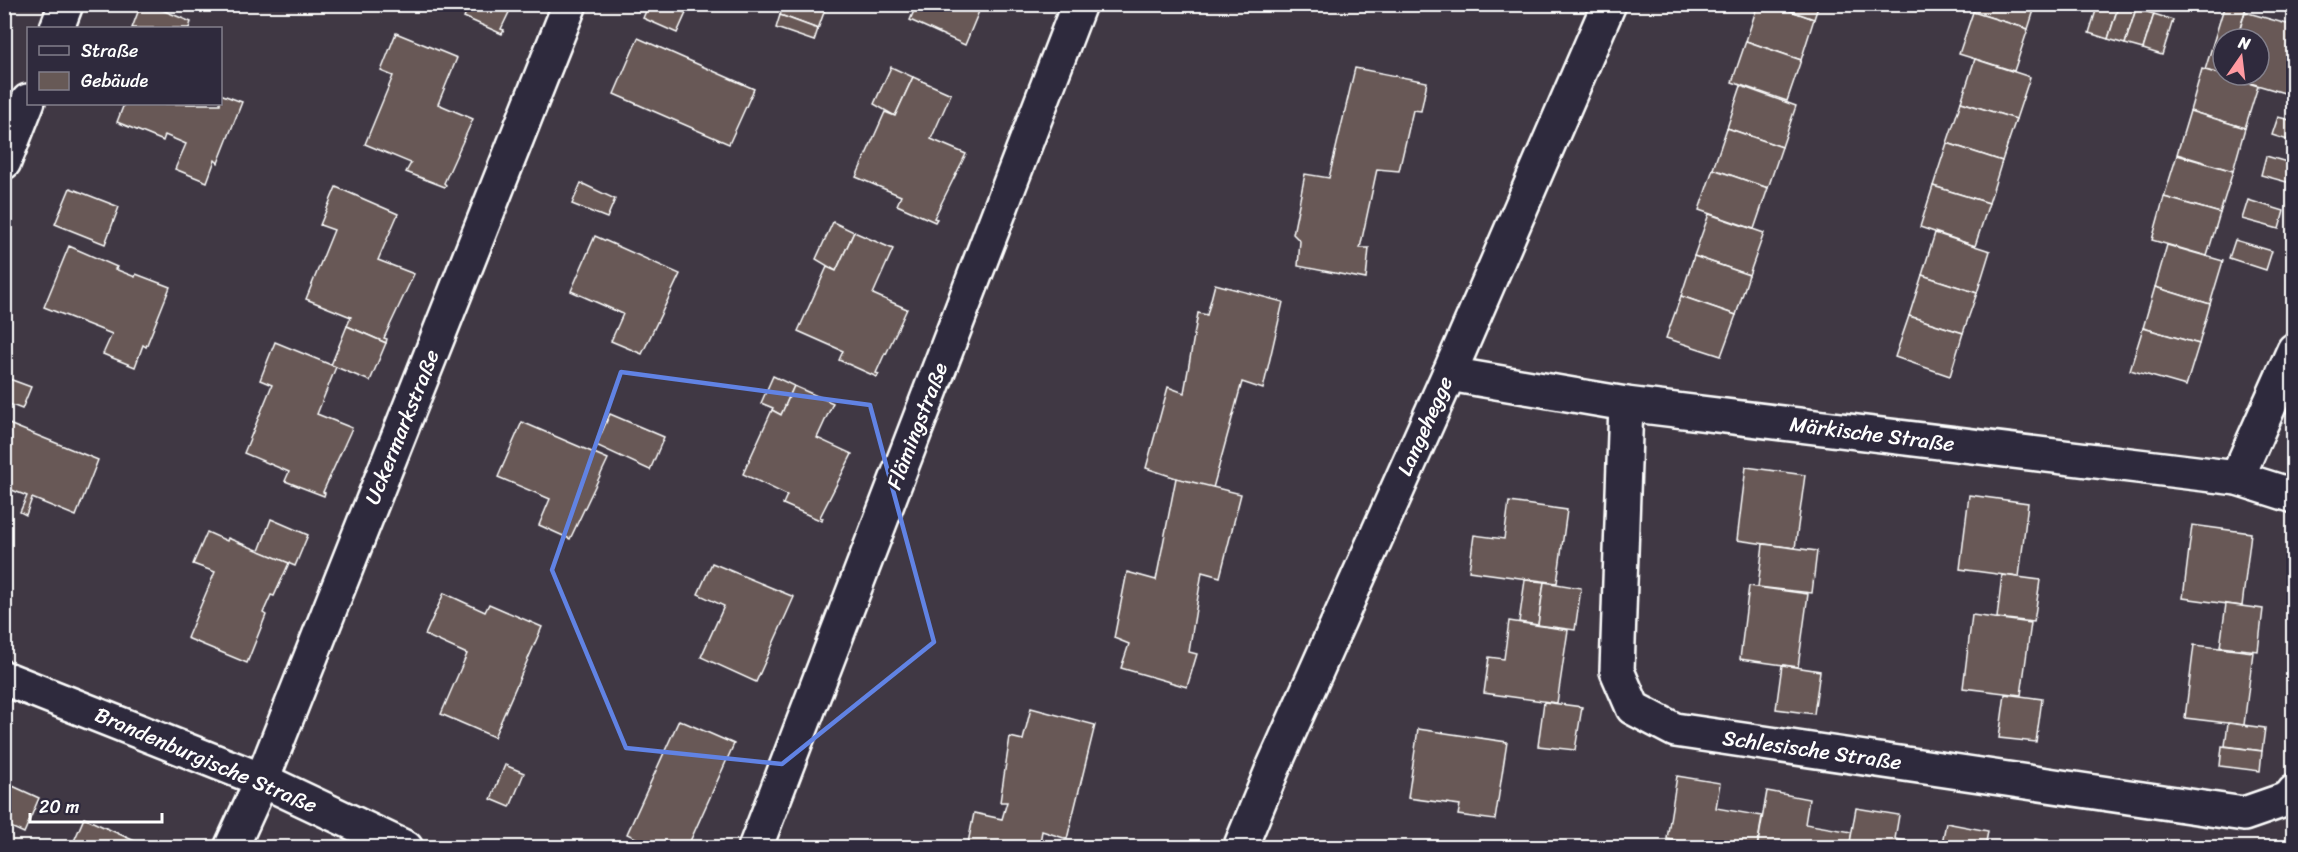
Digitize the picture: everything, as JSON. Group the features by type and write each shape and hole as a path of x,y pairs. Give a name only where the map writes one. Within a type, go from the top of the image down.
{"street":[{"path":"57,27 66,4"},
{"name":"Uckermarkstraße","path":"231,848 262,780 570,4"},
{"name":"Flämingstraße","path":"755,848 1080,4"},
{"name":"Langehegge","path":"1240,848 1273,768 1449,374 1609,4"},
{"path":"4,162 27,104"},
{"path":"2237,478 2294,350"},
{"name":"Märkische Straße","path":"1449,374 1626,404 2237,478 2294,496"},
{"name":"Schlesische Straße","path":"1626,404 1617,671 1633,708 1675,730 2244,814 2290,798 2294,792"},
{"name":"Brandenburgische Straße","path":"4,678 262,780 406,848"}],"highlighted area":[{"path":"621,372 870,405 934,642 782,764 626,748 552,570"}],"building":[{"path":"141,4 148,4 191,22 189,27 132,27"},
{"path":"459,4 513,4 501,29 504,30 502,34 464,17 468,8"},
{"path":"649,4 668,4 686,13 677,33 643,18"},
{"path":"784,4 827,4 818,29 780,15"},
{"path":"917,4 982,4 965,45 910,20"},
{"path":"1758,4 1771,4 1814,19 1801,60 1746,41"},
{"path":"1771,4 1819,4 1814,19"},
{"path":"1975,4 2036,4 2028,29 1973,12"},
{"path":"2098,4 2119,4 2108,39 2089,33"},
{"path":"2119,4 2136,9 2125,44 2108,39"},
{"path":"2225,4 2247,4 2240,27 2218,27"},
{"path":"2136,9 2154,14 2143,49 2125,44"},
{"path":"1973,12 2028,29 2014,71 1959,54"},
{"path":"2245,12 2294,26 2294,77 2288,94 2264,87 2271,87 2271,27 2241,27"},
{"path":"2154,14 2173,20 2162,55 2143,49"},
{"path":"780,15 818,29 814,41 776,28"},
{"path":"396,33 457,58 438,104 473,119 444,183 445,187 406,172 411,163 365,144 393,76 381,71"},
{"path":"638,38 754,89 729,144 614,94"},
{"path":"1746,41 1801,60 1787,101 1732,82"},
{"path":"2211,50 2211,72 2205,70"},
{"path":"1975,59 2030,77 2016,119 1961,102"},
{"path":"891,67 913,77 895,116 874,104"},
{"path":"1355,68 1427,82 1421,111 1413,110 1399,171 1377,169 1360,248 1369,248 1366,279 1298,266 1300,241 1293,234 1305,174 1329,178"},
{"path":"2202,69 2211,72 2211,87 2258,87 2245,128 2190,111"},
{"path":"913,77 951,94 931,139 966,154 934,218 937,219 935,222 897,205 901,196 856,177 885,112 895,116"},
{"path":"1741,86 1796,106 1782,147 1727,128"},
{"path":"222,95 242,102 218,163 215,160 207,182 175,169 186,144 165,135 163,141 117,122 124,105 222,105"},
{"path":"1961,102 2016,119 2002,161 1947,143"},
{"path":"2190,111 2245,128 2233,171 2177,154"},
{"path":"2278,117 2294,121 2294,142 2272,135"},
{"path":"1727,128 1782,147 1768,188 1713,169"},
{"path":"1947,143 2002,161 1989,203 1933,186"},
{"path":"2177,155 2233,171 2220,213 2164,197"},
{"path":"2266,156 2294,164 2294,184 2261,175"},
{"path":"1713,169 1768,188 1754,229 1699,210"},
{"path":"581,183 615,199 607,218 572,204"},
{"path":"1933,186 1989,203 1975,246 1920,227"},
{"path":"336,187 398,214 378,260 414,274 384,338 387,339 386,343 347,326 351,317 306,299 334,230 320,225"},
{"path":"70,188 119,207 105,244 55,224"},
{"path":"2164,197 2220,213 2207,256 2152,240"},
{"path":"2248,200 2284,211 2279,229 2242,219"},
{"path":"1709,214 1764,233 1749,275 1694,256"},
{"path":"833,222 854,232 836,271 816,259"},
{"path":"854,232 893,249 873,294 907,309 876,373 879,374 877,377 839,360 843,351 798,331 827,267 836,271"},
{"path":"1935,233 1990,251 1977,293 1922,275"},
{"path":"595,236 680,274 642,354 611,341 623,314 571,291"},
{"path":"2235,240 2272,251 2266,270 2229,258"},
{"path":"2167,245 2223,261 2210,304 2155,287"},
{"path":"69,246 117,267 115,269 170,287 146,347 143,345 135,367 103,354 112,334 44,307"},
{"path":"1694,256 1749,275 1736,315 1681,296"},
{"path":"1922,275 1977,293 1963,333 1909,316"},
{"path":"1215,284 1283,302 1263,389 1242,382 1213,488 1146,468 1168,387 1184,393 1198,313 1207,315"},
{"path":"2155,287 2210,304 2199,344 2143,328"},
{"path":"1681,296 1736,315 1721,356 1666,338"},
{"path":"1909,316 1963,333 1950,376 1895,357"},
{"path":"347,326 386,343 370,381 331,365"},
{"path":"2143,328 2199,344 2186,386 2130,370"},
{"path":"275,342 336,367 317,414 352,428 323,492 324,496 285,481 289,472 244,453 272,385 260,380"},
{"path":"773,376 794,386 781,415 772,410 773,408 761,403"},
{"path":"4,377 31,387 22,409 4,402"},
{"path":"794,386 833,403 817,438 852,454 820,517 823,518 822,521 783,504 787,495 743,474 772,410 781,415"},
{"path":"610,414 664,437 650,470 596,445"},
{"path":"4,422 98,460 76,516 32,498 26,515 20,512 27,496 4,487"},
{"path":"522,422 608,459 570,539 539,525 550,499 498,477"},
{"path":"1746,467 1805,475 1795,548 1737,540"},
{"path":"1176,478 1241,494 1220,577 1202,572 1189,652 1197,654 1187,687 1121,668 1129,644 1114,638 1127,572 1156,580"},
{"path":"1969,495 2028,503 2019,577 1960,569"},
{"path":"1509,502 1567,510 1557,583 1469,571 1474,535 1504,539"},
{"path":"271,519 308,535 295,566 259,551"},
{"path":"2192,525 2251,533 2242,606 2183,598"},
{"path":"207,532 227,541 228,538 289,563 274,596 271,595 263,613 266,615 247,663 187,638 215,572 193,564"},
{"path":"1763,544 1817,551 1812,593 1758,587"},
{"path":"712,563 794,597 756,682 701,657 724,606 698,594"},
{"path":"2002,575 2040,580 2034,622 1997,618"},
{"path":"1525,580 1544,582 1538,625 1519,622"},
{"path":"1544,582 1581,588 1575,630 1538,625"},
{"path":"1749,586 1808,594 1798,667 1740,659"},
{"path":"444,593 485,612 489,604 542,627 494,737 441,714 467,654 425,635"},
{"path":"2226,604 2263,609 2258,651 2220,647"},
{"path":"1972,615 2031,623 2021,695 1963,688"},
{"path":"1509,621 1568,630 1557,703 1484,693 1489,657 1504,659"},
{"path":"2194,645 2253,652 2244,725 2185,718"},
{"path":"1782,665 1820,671 1814,714 1776,709"},
{"path":"2005,694 2042,699 2036,742 1999,738"},
{"path":"1544,702 1582,707 1575,750 1538,746"},
{"path":"1031,708 1095,725 1067,839 1042,831 1039,848 967,848 974,813 1002,819 1007,802 1000,802 1010,737 1023,740"},
{"path":"679,720 734,744 687,848 657,848 627,834"},
{"path":"2228,723 2265,728 2262,751 2225,746"},
{"path":"1418,729 1507,742 1495,820 1458,815 1460,805 1408,798"},
{"path":"2222,746 2262,751 2260,771 2220,766"},
{"path":"505,765 524,773 510,807 491,799"},
{"path":"1677,776 1720,783 1716,808 1762,816 1757,848 1719,848 1667,839"},
{"path":"6,783 39,798 24,833 4,824 4,786"},
{"path":"1767,791 1809,799 1805,824 1852,832 1849,848 1757,848"},
{"path":"1856,808 1899,815 1895,839 1940,848 1849,848"},
{"path":"84,818 150,848 71,848"},
{"path":"1946,823 1988,831 1985,848 1941,848"},
{"path":"2035,839 2078,847 2034,848"}]}
